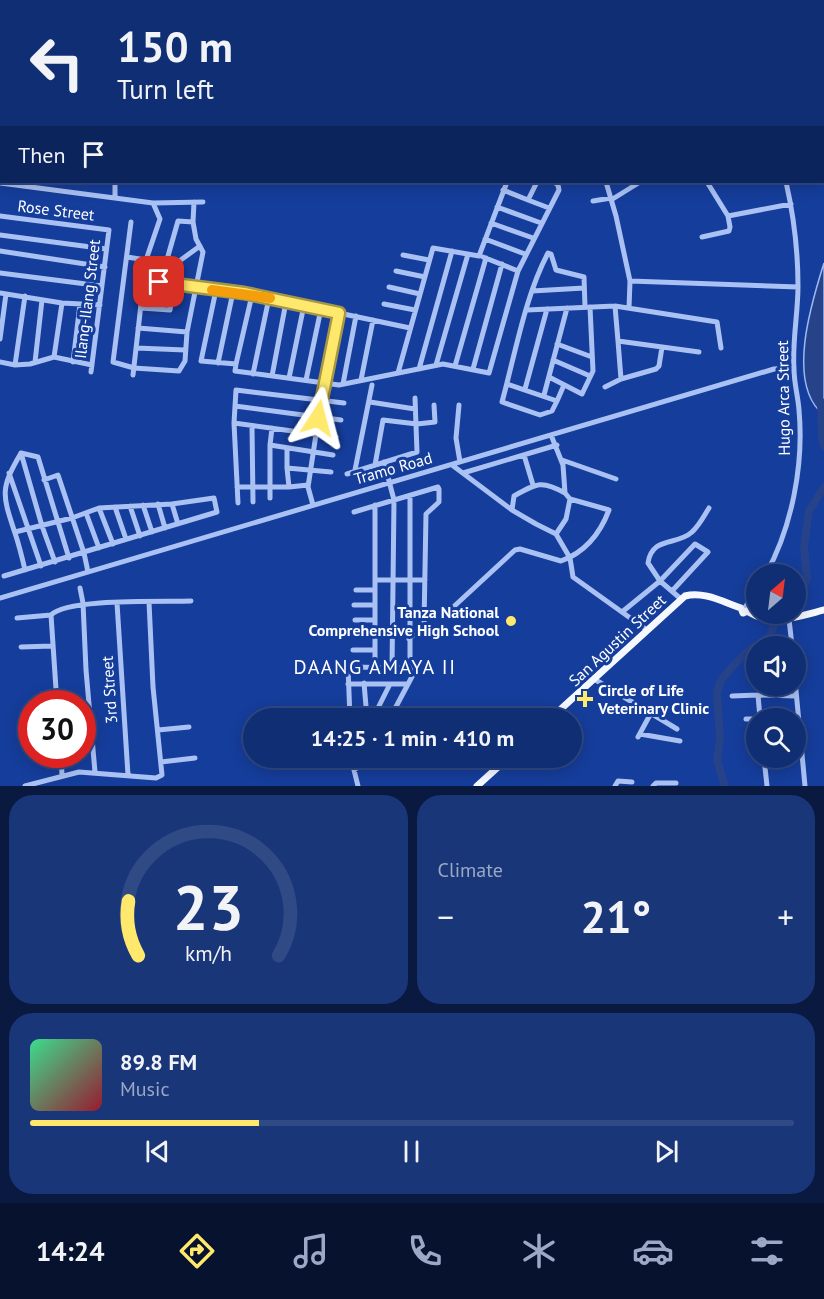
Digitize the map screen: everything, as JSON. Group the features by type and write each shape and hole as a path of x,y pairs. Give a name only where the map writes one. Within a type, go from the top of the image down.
{"main road":[{"name":"San Agustin Street","path":"562,708 688,595 700,595 745,608"},
{"name":"San Agustin Street","path":"806,614 824,609"},
{"path":"477,786 497,768"}],"street":[{"path":"0,183 47,185 153,203 203,202"},
{"path":"115,183 115,198"},
{"path":"479,256 506,183"},
{"path":"528,200 537,183"},
{"path":"252,295 235,371 343,384 443,364 489,373 518,271 559,190 555,183"},
{"path":"606,183 630,281 629,308"},
{"path":"593,201 611,199 638,183"},
{"path":"702,237 729,231 730,227 728,216 708,183"},
{"name":"Hugo Arca Street","path":"770,564 780,542 797,472 800,444 794,368 798,287 797,236 786,183"},
{"path":"503,190 549,208"},
{"path":"131,222 113,362 134,368 179,371 184,365 187,332 203,257 193,222 194,202"},
{"path":"133,375 146,260 160,219 153,203"},
{"path":"728,216 791,204"},
{"path":"497,207 541,223"},
{"name":"Rose Street","path":"0,216 109,230"},
{"path":"193,222 178,221 168,256 169,260 178,262 200,246"},
{"path":"491,223 533,238"},
{"name":"Ilang-Ilang Street","path":"73,362 91,368 109,230"},
{"path":"0,235 106,249"},
{"path":"485,239 525,254"},
{"path":"398,373 433,248 479,256 518,271"},
{"path":"0,251 105,267"},
{"path":"419,369 452,251"},
{"path":"549,377 582,394 593,371 584,277 556,270 549,252 540,268 532,291 502,402 540,415 552,411 564,385"},
{"path":"436,365 468,254"},
{"path":"403,255 429,260"},
{"path":"127,257 146,260"},
{"path":"455,366 486,258"},
{"path":"473,369 501,264"},
{"path":"396,271 425,277"},
{"path":"0,273 102,286"},
{"path":"144,280 269,298 410,328"},
{"path":"630,281 798,287"},
{"path":"141,308 170,310 174,284"},
{"path":"389,287 420,294"},
{"path":"532,291 584,288"},
{"path":"216,290 201,361 236,364"},
{"path":"218,363 233,292"},
{"path":"0,339 3,293 62,303 100,305"},
{"path":"15,365 24,296"},
{"path":"253,374 269,298"},
{"path":"35,362 42,300"},
{"path":"272,376 286,302"},
{"path":"54,357 62,303"},
{"path":"0,362 15,365 54,357 73,362 80,304"},
{"path":"384,304 415,310"},
{"path":"289,378 304,306"},
{"path":"615,306 621,379"},
{"path":"527,310 615,306 717,322 721,348"},
{"path":"544,395 567,308"},
{"path":"306,380 321,309"},
{"path":"525,389 547,309"},
{"path":"314,506 308,485 324,382 339,313"},
{"path":"343,384 356,316"},
{"path":"361,380 373,320"},
{"path":"138,328 187,332"},
{"path":"618,340 699,352"},
{"path":"557,344 592,357"},
{"path":"605,387 621,379 656,369 659,366 662,347"},
{"path":"136,348 186,350"},
{"path":"553,360 590,376"},
{"name":"Tramo Road","path":"0,598 774,369 794,368"},
{"path":"507,384 557,401"},
{"path":"355,470 372,385"},
{"path":"238,502 234,423 236,390 344,403"},
{"path":"347,474 417,452 415,398"},
{"path":"370,402 415,410"},
{"path":"375,465 382,420 417,424 435,422 434,405"},
{"path":"459,405 456,438 460,462"},
{"path":"235,406 341,420"},
{"path":"234,423 336,437"},
{"path":"252,426 253,502"},
{"path":"270,498 272,428"},
{"path":"551,435 562,460 565,493"},
{"path":"270,445 333,454"},
{"path":"463,473 556,446"},
{"path":"287,448 289,487"},
{"path":"21,453 9,472 4,488 4,503 15,532 25,570"},
{"path":"21,453 38,457 69,558"},
{"path":"21,453 55,562"},
{"path":"524,455 533,485"},
{"path":"562,460 616,479"},
{"path":"384,462 394,500 392,668"},
{"path":"452,465 512,510 556,534 570,558 573,577 647,630"},
{"path":"287,468 331,472"},
{"path":"9,472 41,566"},
{"path":"44,480 58,476 84,553 88,572"},
{"path":"449,611 515,550 520,549 561,561 570,558 588,546 609,510 570,499 565,493 549,484 533,485 514,496 512,510"},
{"path":"237,487 308,485"},
{"path":"354,512 438,487 440,489 440,502 426,514 424,625 409,639"},
{"path":"410,496 410,668"},
{"path":"4,576 217,512 214,498 172,504 99,508 72,518 15,532"},
{"path":"556,534 566,519 570,499"},
{"path":"158,504 165,528"},
{"path":"172,504 178,524"},
{"path":"144,505 152,532"},
{"path":"130,506 140,536"},
{"path":"375,506 375,669"},
{"path":"115,507 126,539"},
{"path":"99,508 113,544"},
{"path":"681,599 660,581 648,564 649,557 659,544 683,538 693,532 709,508"},
{"path":"0,513 7,515"},
{"path":"86,513 99,548"},
{"path":"622,612 660,581 695,544 708,552 672,591"},
{"path":"376,580 425,580"},
{"path":"80,588 95,772"},
{"path":"356,590 375,590"},
{"path":"17,618 51,615 55,611 83,603 191,601"},
{"path":"25,786 62,775 95,772 156,778 162,775 149,602"},
{"name":"3rd Street","path":"117,603 128,775"},
{"path":"354,605 375,605"},
{"path":"51,615 56,690"},
{"path":"355,620 375,620"},
{"path":"352,634 375,635"},
{"path":"21,647 52,646"},
{"path":"352,650 374,650"},
{"path":"349,708 348,667 410,668 415,671 395,708"},
{"path":"594,679 677,729"},
{"path":"364,683 365,708"},
{"path":"348,684 408,684"},
{"path":"377,708 390,684"},
{"path":"732,696 746,695"},
{"path":"796,696 797,708"},
{"path":"651,713 639,735 680,741"},
{"path":"158,730 189,727"},
{"path":"161,762 195,758"},
{"path":"62,768 62,775"},
{"path":"356,768 354,770 358,786"},
{"path":"765,768 767,786"},
{"path":"803,768 805,786"},
{"path":"615,786 618,781 632,782"},
{"path":"653,786 656,783 675,783"}],"water":[{"path":"824,263 824,415 812,401 806,384 804,364 808,320"}],"waterway":[{"path":"821,402 824,446"},
{"path":"806,564 804,547 809,511 824,487"},
{"path":"806,568 806,581"},
{"path":"725,786 717,760 720,739 717,693 721,680 748,651 771,634 774,624"}],"slow traffic":[{"path":"212,290 270,298"}],"place":[{"name":"Tanza National Comprehensive High School","path":"511,621"},
{"name":"Circle of Life Veterinary Clinic","path":"585,699"}],"district":[{"name":"DAANG AMAYA II","path":"375,667"}],"route":[{"path":"159,282 244,293 339,313 318,418"}]}
